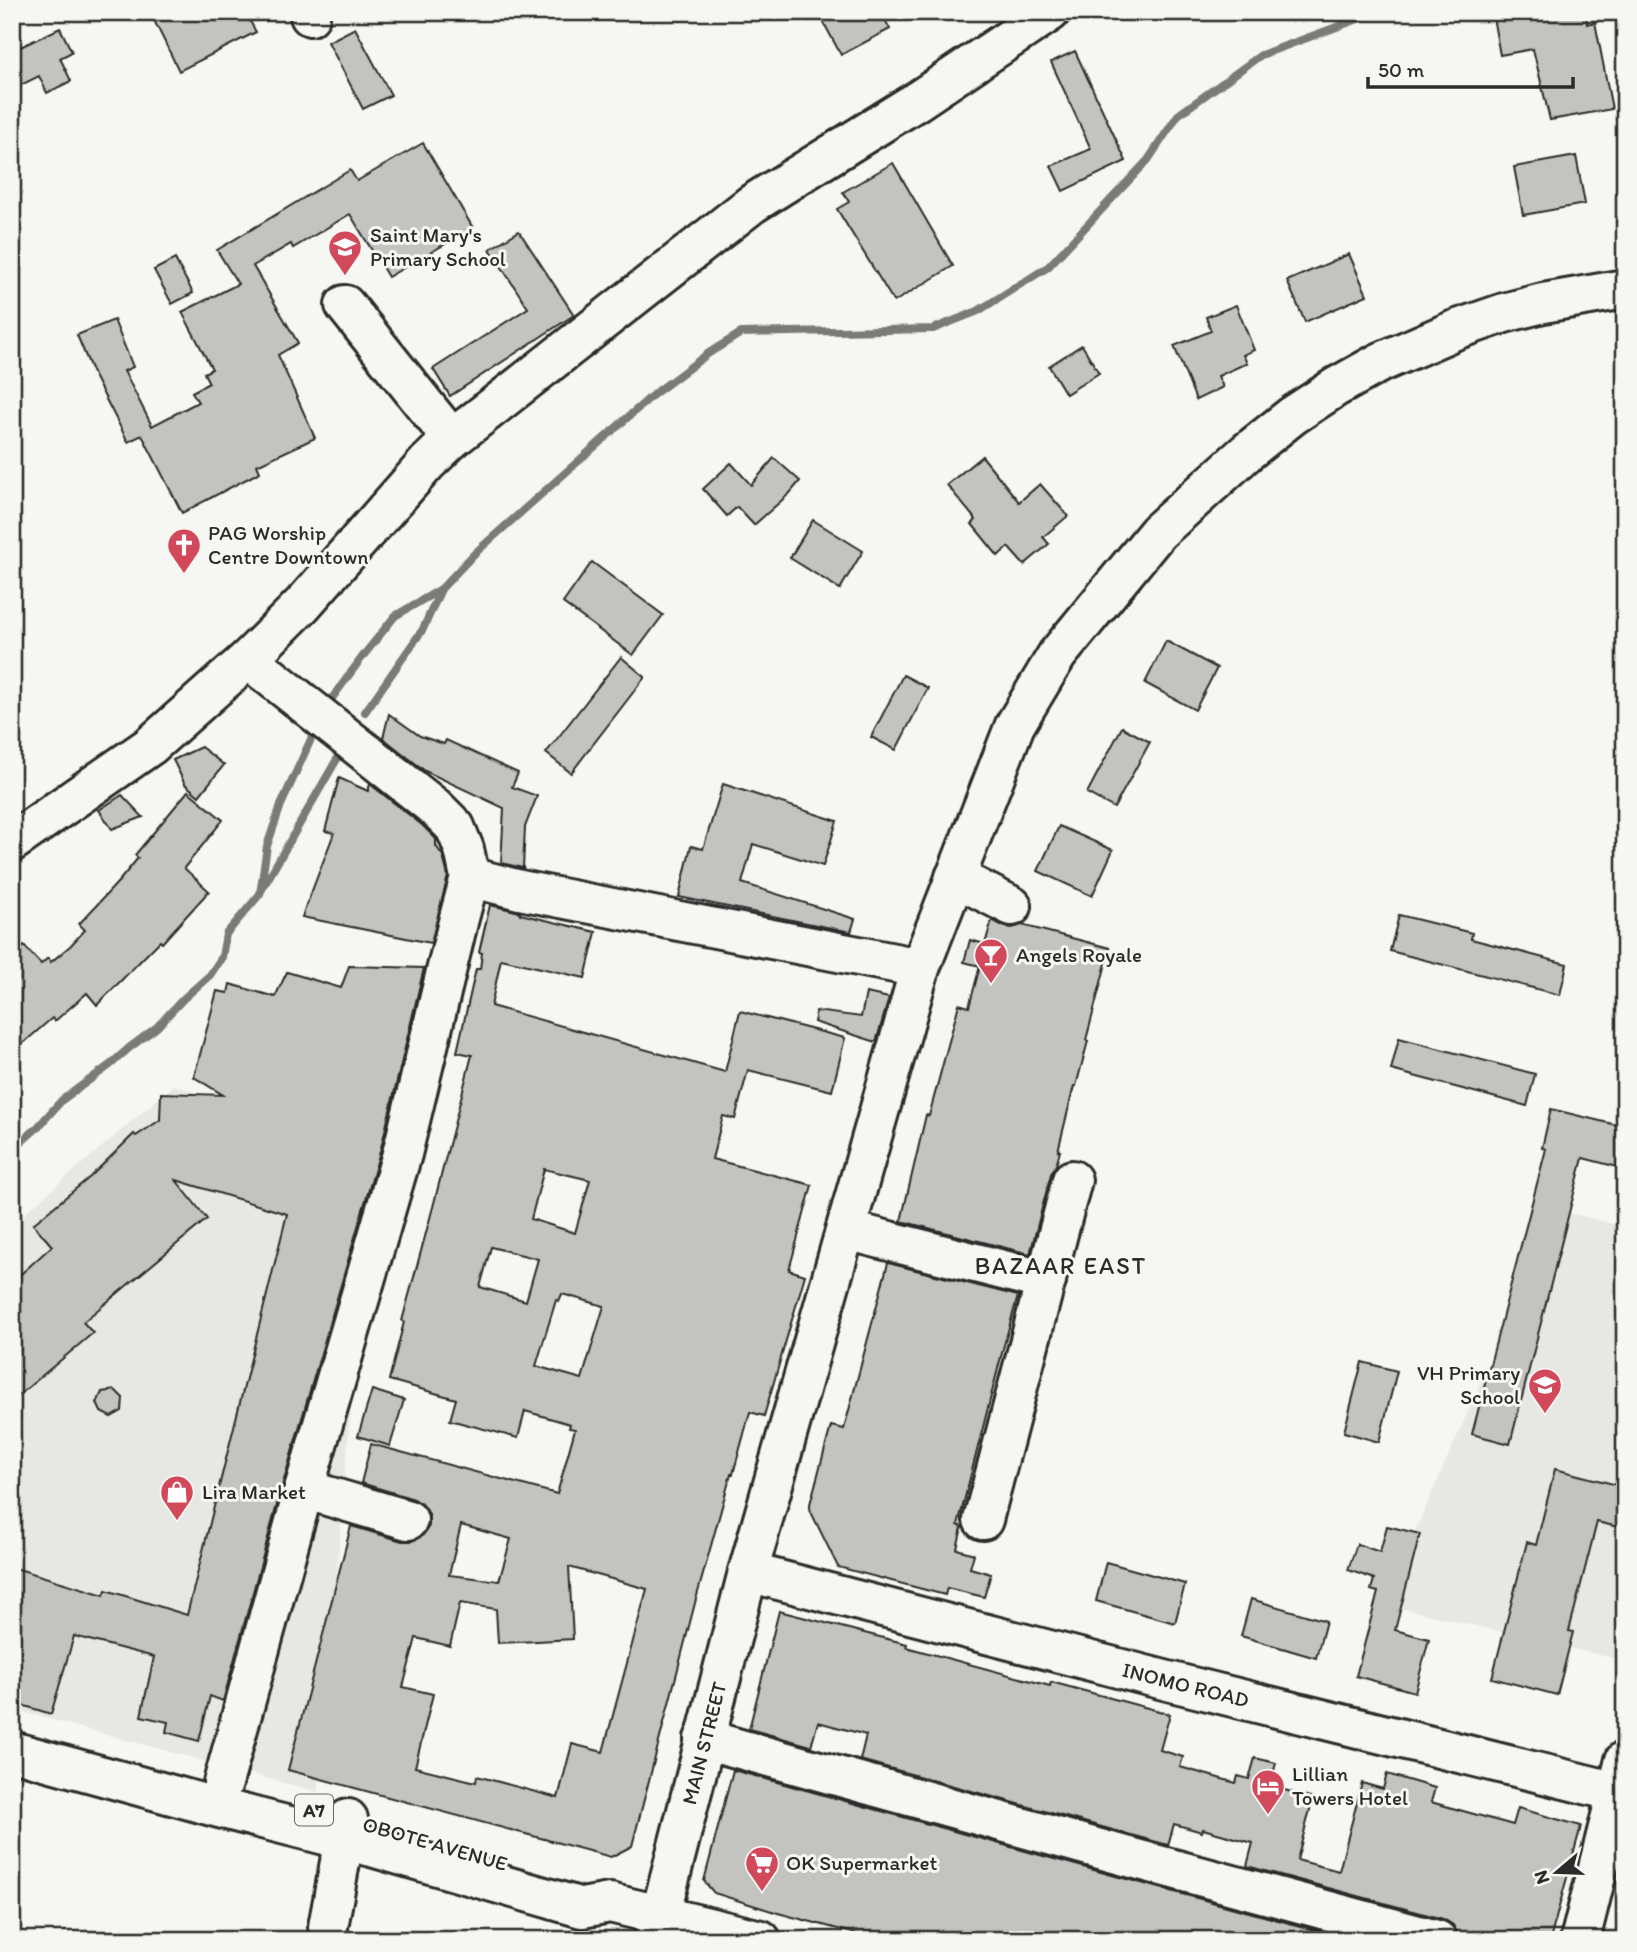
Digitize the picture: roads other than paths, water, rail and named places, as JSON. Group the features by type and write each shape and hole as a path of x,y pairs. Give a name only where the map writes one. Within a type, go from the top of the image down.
{"street":[{"path":"12,842 150,746 248,659 303,604 427,463 452,439 752,204 917,101 1050,12"},
{"name":"MAIN STREET","path":"658,1927 748,1572 920,968 1015,725 1057,655 1158,532 1189,502 1292,416 1379,363 1455,330 1504,313 1577,296 1625,289"},
{"path":"345,304 452,439"},
{"path":"223,1783 304,1489 402,1154 470,877 464,849 455,827 437,809 248,659"},
{"path":"470,877 520,890 920,968"},
{"path":"955,877 1012,906"},
{"path":"983,1520 1072,1180"},
{"path":"846,1230 1046,1281"},
{"path":"304,1489 408,1520"},
{"name":"INOMO ROAD","path":"748,1572 1168,1681 1622,1782"},
{"name":"OBOTE AVENUE","path":"12,1726 223,1783 346,1830"},
{"path":"704,1739 1437,1940"},
{"name":"OBOTE AVENUE","path":"12,1751 219,1808 346,1830 589,1884 610,1903 658,1927 761,1940"},
{"path":"1580,1940 1622,1782"},
{"path":"328,1927 346,1830"}],"waterway":[{"path":"333,697 395,616 441,589 475,553 654,394 709,353 741,333 933,329 978,311 1048,267 1148,160 1178,115 1261,55 1361,18 1367,12"},
{"path":"365,712 423,629 441,589"},
{"path":"12,1150 38,1127 62,1100 157,1027 210,975 222,957 226,934 260,894 267,846 281,805 317,726"},
{"path":"261,891 337,759"}],"place":[{"name":"Saint Mary's Primary School","path":"345,277"},
{"name":"PAG Worship Centre Downtown","path":"184,575"},
{"name":"Angels Royale","path":"991,985"},
{"name":"VH Primary School","path":"1545,1415"},
{"name":"Lira Market","path":"177,1522"},
{"name":"Lillian Towers Hotel","path":"1268,1816"},
{"name":"OK Supermarket","path":"762,1893"}],"district":[{"name":"BAZAAR EAST","path":"1061,1266"}]}
